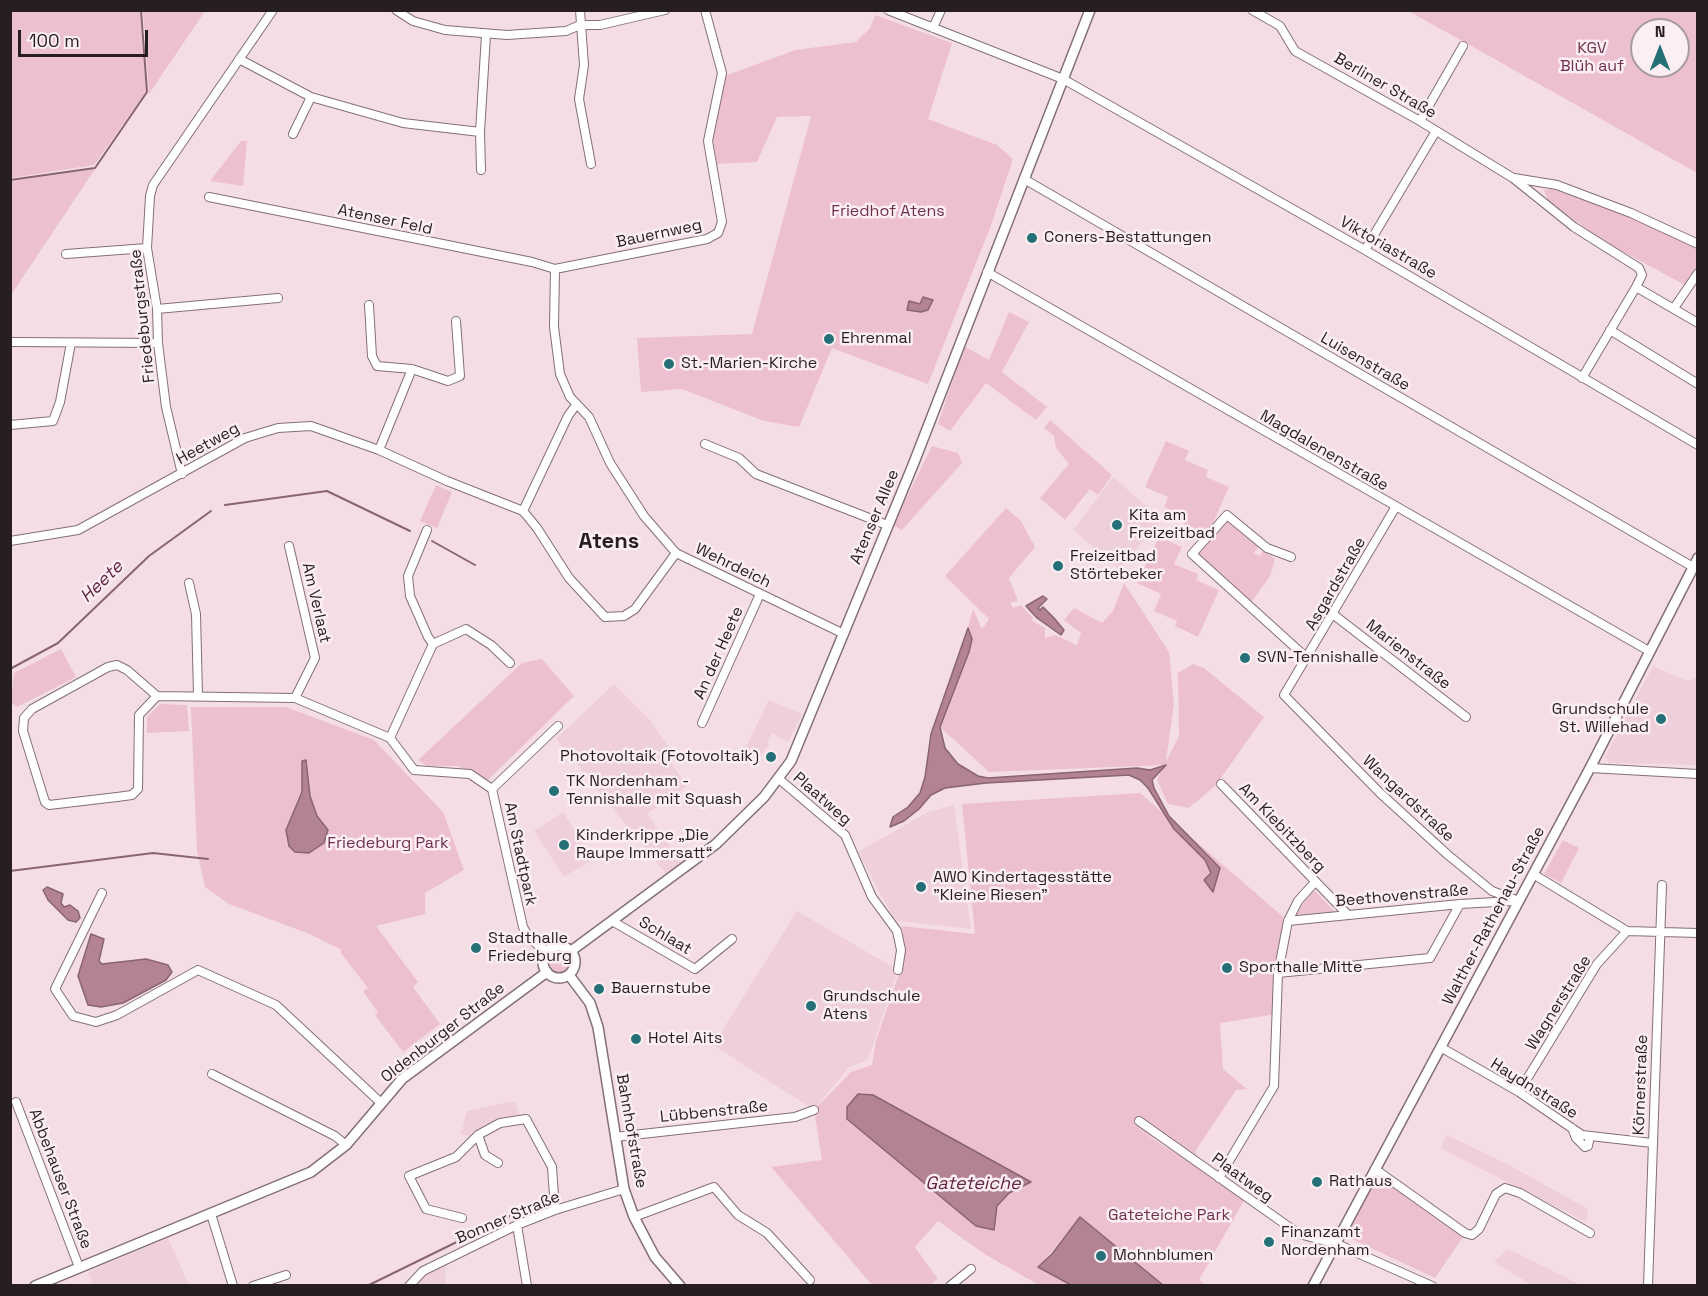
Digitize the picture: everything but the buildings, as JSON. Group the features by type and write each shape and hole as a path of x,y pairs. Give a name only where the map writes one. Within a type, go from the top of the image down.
{"street":[{"name":"Friedeburgstraße","path":"182,474 166,406 158,343 157,309 147,248 153,185 273,10"},
{"path":"396,10 412,21 445,30 486,34 566,31 580,25 600,25 665,10"},
{"path":"580,10 584,65 579,99 591,164"},
{"name":"Bauernweg","path":"555,269 707,239 718,233 722,222 708,141 722,73 705,10"},
{"name":"Viktoriastraße","path":"888,10 1063,79 1365,250 1698,445"},
{"path":"933,28 941,10"},
{"name":"Atenser Allee","path":"571,951 716,844 748,815 779,779 800,741 1090,10"},
{"name":"Berliner Straße","path":"1252,10 1280,26 1295,51 1420,121 1513,178 1574,227 1639,268 1641,275 1636,287"},
{"path":"481,170 480,132 486,34"},
{"path":"1420,121 1462,46"},
{"path":"239,59 311,97 403,123 480,132"},
{"path":"293,134 311,97"},
{"path":"1365,250 1436,131"},
{"name":"Berliner Straße","path":"1513,178 1557,185 1631,213 1698,244"},
{"name":"Luisenstraße","path":"1024,179 1695,563"},
{"name":"Atenser Feld","path":"209,197 532,262 555,269"},
{"path":"66,254 147,248"},
{"path":"555,269 554,327 560,375 576,405 568,416 523,511 537,528 568,578 605,616 624,615 635,609 676,553"},
{"name":"Magdalenenstraße","path":"987,272 1395,508 1649,651"},
{"path":"1674,308 1698,273"},
{"path":"1582,378 1636,287 1698,323"},
{"path":"157,309 278,298"},
{"path":"369,305 372,356 377,366 412,369 448,381 460,375 456,321"},
{"path":"1610,330 1698,384"},
{"path":"13,342 158,343"},
{"path":"10,425 53,421 60,402 71,343"},
{"path":"379,450 412,369"},
{"name":"Wehrdeich","path":"576,405 589,417 610,463 644,516 676,553 844,634"},
{"name":"Heetweg","path":"10,541 78,530 245,438 278,428 311,426 379,450 447,481 523,511"},
{"path":"705,444 739,458 756,474 887,525"},
{"name":"Asgardstraße","path":"1290,702 1284,695 1308,659 1395,508"},
{"path":"1291,557 1279,554 1256,541 1227,515 1192,554 1308,659"},
{"path":"427,530 408,576 410,596 433,644"},
{"name":"Am Verlaat","path":"289,546 315,658 295,698"},
{"name":"Walther-Rathenau-Straße","path":"1313,1286 1590,768 1695,563"},
{"path":"189,583 196,614 198,695"},
{"name":"An der Heete","path":"702,723 760,594"},
{"name":"Marienstraße","path":"1334,615 1466,717"},
{"path":"157,696 139,715 138,789 132,795 50,805 45,801 23,731 24,718 32,709 108,667 117,665 127,670 157,696 295,698 390,738 433,644 466,630 491,645 510,663"},
{"name":"Wangardstraße","path":"1290,702 1380,793 1448,855 1492,891 1519,901"},
{"path":"492,789 558,726"},
{"name":"Am Stadtpark","path":"390,738 414,770 470,774 492,789 523,927 529,938 547,952"},
{"path":"1590,768 1698,774"},
{"name":"Plaatweg","path":"779,779 845,835 872,897 897,931 901,950 898,970"},
{"name":"Am Kiebitzberg","path":"1221,784 1348,915"},
{"path":"1533,874 1627,931 1698,933"},
{"path":"1219,1178 1274,1086 1278,973 1288,921 1298,901 1315,882"},
{"name":"Körnerstraße","path":"1648,1286 1662,885"},
{"path":"102,893 55,989 73,1017 96,1022 117,1015 198,970 276,1005 380,1102"},
{"name":"Beethovenstraße","path":"1288,921 1460,904 1519,901"},
{"path":"1278,973 1430,958 1460,904"},
{"name":"Schlaat","path":"612,921 694,969 732,939"},
{"name":"Wagnerstraße","path":"1519,1092 1597,964 1627,931"},
{"path":"560,946 571,951 575,962 569,975 557,978 547,972 543,962 547,952 560,946"},
{"name":"Oldenburger Straße","path":"35,1286 311,1172 346,1145 380,1102 402,1079 547,972"},
{"name":"Bahnhofstraße","path":"569,975 594,1013 624,1189 634,1217 655,1257 680,1286"},
{"name":"Haydnstraße","path":"1442,1048 1519,1092 1582,1135 1652,1143"},
{"path":"212,1074 335,1136 346,1145"},
{"name":"Abbehauser Straße","path":"16,1102 79,1266"},
{"name":"Lübbenstraße","path":"615,1137 795,1117 814,1110"},
{"path":"462,1218 426,1209 409,1176 456,1157 478,1135 500,1123 526,1119 552,1167 555,1210"},
{"name":"Plaatweg","path":"1139,1121 1299,1234 1337,1244 1432,1286"},
{"path":"478,1135 485,1155 498,1163"},
{"path":"1375,1169 1465,1233 1472,1234 1479,1229 1496,1194 1505,1188 1520,1193 1590,1233"},
{"path":"634,1217 714,1187 738,1215 767,1233 810,1280"},
{"name":"Bonner Straße","path":"409,1286 423,1271 517,1226 555,1210 624,1189"},
{"path":"211,1214 233,1286"},
{"path":"517,1226 527,1286"},
{"path":"950,1286 972,1269"},
{"path":"253,1286 286,1275"}],"shaded area":[{"name":"Kita am Freizeitbad","path":"1113,477 1162,520 1119,569 1073,530"},
{"name":"Grundschule St. Willehad","path":"1653,666 1687,681 1697,678 1697,765 1609,763 1605,757"},
{"path":"614,684 650,720 673,753 667,757 687,786 647,814 682,862 666,874 556,739"},
{"path":"769,700 802,714 788,742 772,733 767,742 769,744 760,757 745,749"},
{"name":"AWO Kindertagesstätte \"Kleine Riesen\"","path":"954,805 971,929 895,921 858,852 928,812"},
{"name":"Kinderkrippe „Die Raupe Immersatt“","path":"563,812 593,859 564,877 534,831"},
{"name":"Grundschule Atens","path":"797,911 898,970 868,1060 849,1067 814,1110 713,1045"},
{"path":"515,1101 520,1116 485,1126 471,1137 461,1134 467,1111"},
{"path":"1447,1135 1509,1165 1588,1209 1586,1222 1440,1148"},
{"path":"168,1238 189,1285 93,1285 88,1272"},
{"path":"1508,1249 1581,1285 1532,1285 1494,1262"},
{"path":"446,1264 445,1285 419,1286 420,1279"}],"green space":[{"path":"11,10 140,11 146,92 94,165 11,178"},
{"path":"143,11 205,11 149,94"},
{"name":"KGV Blüh auf","path":"1408,11 1697,11 1697,173"},
{"name":"Friedhof Atens","path":"875,15 952,43 928,119 997,145 1013,159 990,228 928,384 832,348 799,427 764,421 682,389 641,392 637,338 752,334 811,116 777,117 757,162 717,164 713,139 725,76 795,50 856,42 870,28"},
{"path":"241,141 247,141 243,186 210,181"},
{"path":"95,169 11,295 11,181"},
{"path":"1552,189 1629,216 1697,247 1697,268 1688,284 1683,284 1605,242 1548,201 1544,190"},
{"path":"1009,312 1029,322 1002,372 1047,407 1036,420 986,383 950,431 938,424 964,346 989,360"},
{"path":"1050,420 1112,475 1098,495 1090,489 1065,520 1040,498 1069,464 1056,448 1054,436 1044,428"},
{"path":"1166,441 1189,451 1185,460 1208,470 1206,477 1229,487 1208,534 1184,524 1187,517 1164,507 1168,497 1145,487"},
{"path":"932,446 958,453 962,463 902,530 893,525"},
{"path":"436,485 452,492 437,528 420,521"},
{"path":"1006,508 1021,521 1035,547 1009,578 1018,601 1010,603 1013,608 1021,605 1033,618 1031,620 1045,628 1045,638 1055,635 1077,645 1081,633 1064,620 1074,608 1102,623 1113,611 1124,583 1169,652 1174,704 1166,761 1179,737 1178,673 1193,664 1204,668 1264,717 1216,785 1189,808 1168,804 1157,780 1164,765 989,772 940,727 972,639 968,628 973,609 982,629 989,619 945,576"},
{"path":"1226,518 1259,547 1253,553 1260,556 1263,551 1275,559 1270,576 1251,603 1195,554"},
{"path":"1159,537 1182,547 1174,564 1198,574 1196,580 1219,590 1198,637 1175,626 1177,621 1154,611 1161,594 1137,583"},
{"path":"61,649 76,677 17,707 11,702 14,673"},
{"path":"542,659 574,696 488,780 457,766 427,766 418,760 522,663"},
{"path":"160,704 187,705 189,731 147,733 147,717"},
{"name":"Friedeburg Park","path":"191,707 286,707 374,740 443,812 464,870 425,893 425,914 376,926 418,982 413,987 440,1024 403,1052 375,1015 378,1012 363,991 368,988 340,952 342,950 307,933 229,904 205,887 197,851","holes":["306,761 310,796 317,816 328,830 295,852 289,846 286,830 302,792"]},
{"name":"Gateteiche Park","path":"1140,793 1288,921 1277,1014 1220,1023 1223,1069 1247,1089 1236,1090 1196,1150 1197,1163 1137,1129 1246,1197 1199,1280 1206,1285 1163,1285 1080,1217 1039,1267 1071,1285 1039,1285 986,1255 938,1221 915,1247 938,1279 929,1285 872,1285 771,1167 822,1160 814,1110 851,1072 872,1065 876,1041 905,956 902,926 975,934 962,804","holes":["858,1095 873,1095 1030,1183 1009,1193 997,1206 994,1229"]},
{"path":"1563,840 1579,848 1561,883 1544,874"},
{"path":"1315,891 1334,911 1332,914 1295,917 1309,894"},
{"path":"559,952 566,955 569,962 566,969 559,972 552,969 549,962 552,955"},
{"path":"1377,1172 1465,1234 1435,1278 1345,1236"}],"water":[{"path":"923,297 933,300 928,310 921,312 907,310 909,301 920,304"},
{"path":"1043,596 1047,599 1038,608 1040,610 1043,607 1054,618 1064,630 1061,635 1037,618 1026,606"},
{"path":"968,628 972,639 969,652 940,727 945,748 958,764 978,776 988,778 1137,768 1150,770 1166,765 1152,780 1154,788 1169,816 1220,868 1213,892 1204,880 1211,873 1205,860 1174,829 1148,788 1140,780 1129,775 986,783 945,788 931,795 904,821 890,827 893,817 908,807 920,793 925,777 931,734"},
{"path":"306,760 310,796 317,816 328,830 324,843 309,853 295,852 289,846 286,830 302,792 302,761"},
{"path":"47,887 63,894 61,903 64,907 70,905 78,911 80,918 76,922 68,920 48,900 43,890"},
{"path":"91,934 104,939 99,961 102,964 146,959 168,965 172,972 166,980 123,1003 101,1007 88,1005 78,976"},
{"name":"Gateteiche","path":"858,1094 873,1095 1031,1182 1009,1193 997,1206 994,1230 976,1226 847,1119 847,1107"},
{"path":"1080,1217 1163,1285 1071,1285 1038,1267 1052,1254"}],"waterway":[{"path":"10,180 95,168 147,92 141,10"},
{"name":"Heete","path":"225,505 327,491 410,531"},
{"name":"Heete","path":"10,669 58,643 149,556 211,511"},
{"name":"Heete","path":"432,541 475,565"},
{"path":"10,871 153,853 208,859"},
{"path":"367,1286 522,1210"}],"place":[{"name":"Coners-Bestattungen","path":"1032,238"},
{"name":"Ehrenmal","path":"829,339"},
{"name":"St.-Marien-Kirche","path":"669,364"},
{"name":"Kita am Freizeitbad","path":"1117,525"},
{"name":"Freizeitbad Störtebeker","path":"1058,566"},
{"name":"SVN-Tennishalle","path":"1245,658"},
{"name":"Grundschule St. Willehad","path":"1661,719"},
{"name":"Photovoltaik (Fotovoltaik)","path":"771,757"},
{"name":"TK Nordenham - Tennishalle mit Squash","path":"554,791"},
{"name":"Kinderkrippe „Die Raupe Immersatt“","path":"564,845"},
{"name":"AWO Kindertagesstätte \"Kleine Riesen\"","path":"921,887"},
{"name":"Stadthalle Friedeburg","path":"476,948"},
{"name":"Sporthalle Mitte","path":"1227,968"},
{"name":"Bauernstube","path":"599,989"},
{"name":"Grundschule Atens","path":"811,1006"},
{"name":"Hotel Aits","path":"636,1039"},
{"name":"Rathaus","path":"1317,1182"},
{"name":"Finanzamt Nordenham","path":"1269,1242"},
{"name":"Mohnblumen","path":"1101,1256"}],"district":[{"name":"Atens","path":"609,542"}]}
